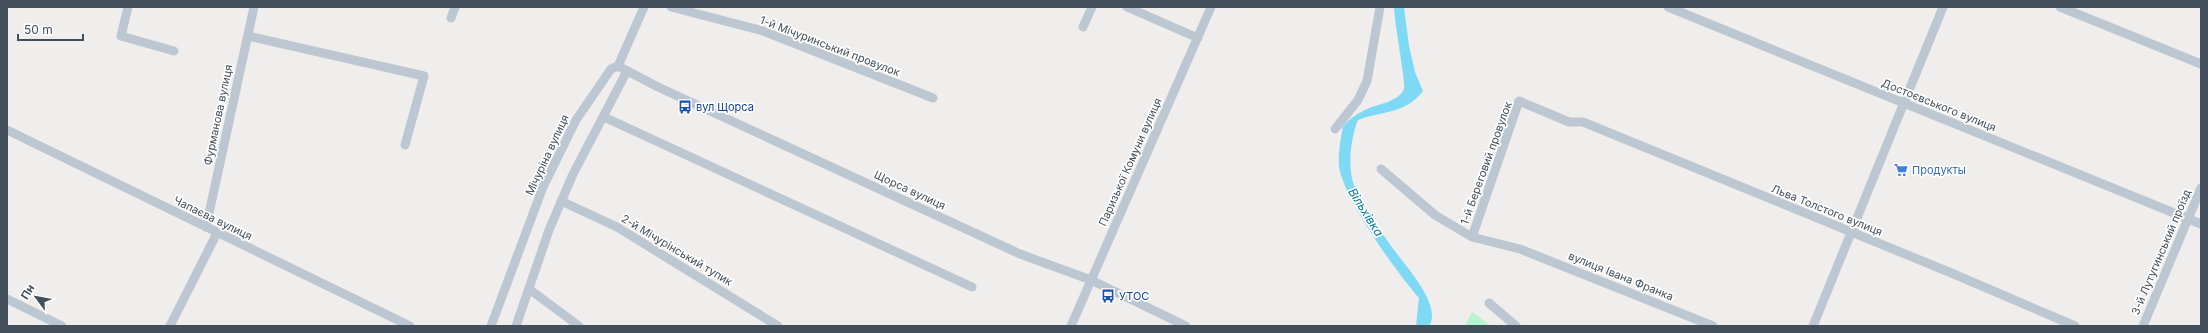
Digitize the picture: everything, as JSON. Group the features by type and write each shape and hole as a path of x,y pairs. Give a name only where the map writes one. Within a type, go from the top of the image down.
{"street":[{"path":"128,7 121,36 174,51"},
{"name":"Фурманова вулиця","path":"206,227 254,7"},
{"path":"451,18 455,7"},
{"name":"Мічуріна вулиця","path":"491,326 543,187 576,120 611,69 618,66 644,7"},
{"name":"1-й Мічуринський провулок","path":"671,7 763,32 932,98"},
{"path":"1083,27 1092,7"},
{"path":"1127,7 1198,38"},
{"name":"Паризької Комуни вулиця","path":"1070,326 1211,7"},
{"path":"1335,128 1358,100 1367,81 1380,7"},
{"name":"Достоєвського вулиця","path":"1668,7 1902,104 2201,224"},
{"path":"1813,326 1852,233 1902,104 1943,7"},
{"path":"2060,7 2201,64"},
{"path":"248,36 424,76 405,145"},
{"name":"Щорса вулиця","path":"618,66 1020,254 1091,280 1186,326"},
{"path":"516,326 549,230 561,200 627,71"},
{"name":"1-й Береговий провулок","path":"1472,237 1519,101 1569,122"},
{"path":"604,117 972,287"},
{"name":"Льва Толстого вулиця","path":"1569,122 1583,122 1949,272 2075,326"},
{"name":"Чапаєва вулиця","path":"7,130 410,326"},
{"name":"1-й Береговий провулок","path":"1382,169 1435,215 1472,237 1520,249"},
{"name":"3-й Лутугинський проїзд","path":"2143,326 2201,188"},
{"name":"2-й Мічурінський тупик","path":"561,200 617,227 778,326"},
{"path":"170,326 217,232"},
{"name":"вулиця Івана Франка","path":"1520,249 1714,326"},
{"path":"529,289 578,326"},
{"path":"7,299 62,326"},
{"path":"1489,303 1516,326"}],"green space":[{"path":"1472,312 1491,326 1465,326"}],"water":[{"name":"Вільхівка","path":"1394,7 1404,7 1409,46 1415,72 1423,91 1416,99 1401,108 1358,120 1353,135 1350,161 1352,178 1357,193 1378,227 1414,275 1427,297 1431,308 1432,318 1429,326 1416,326 1419,298 1372,235 1350,197 1339,166 1339,151 1343,126 1353,117 1364,111 1395,98 1402,93 1404,89"}],"place":[{"name":"вул Щорса","path":"685,107"},
{"name":"Продукты","path":"1901,170"},
{"name":"УТОС","path":"1108,296"}]}
